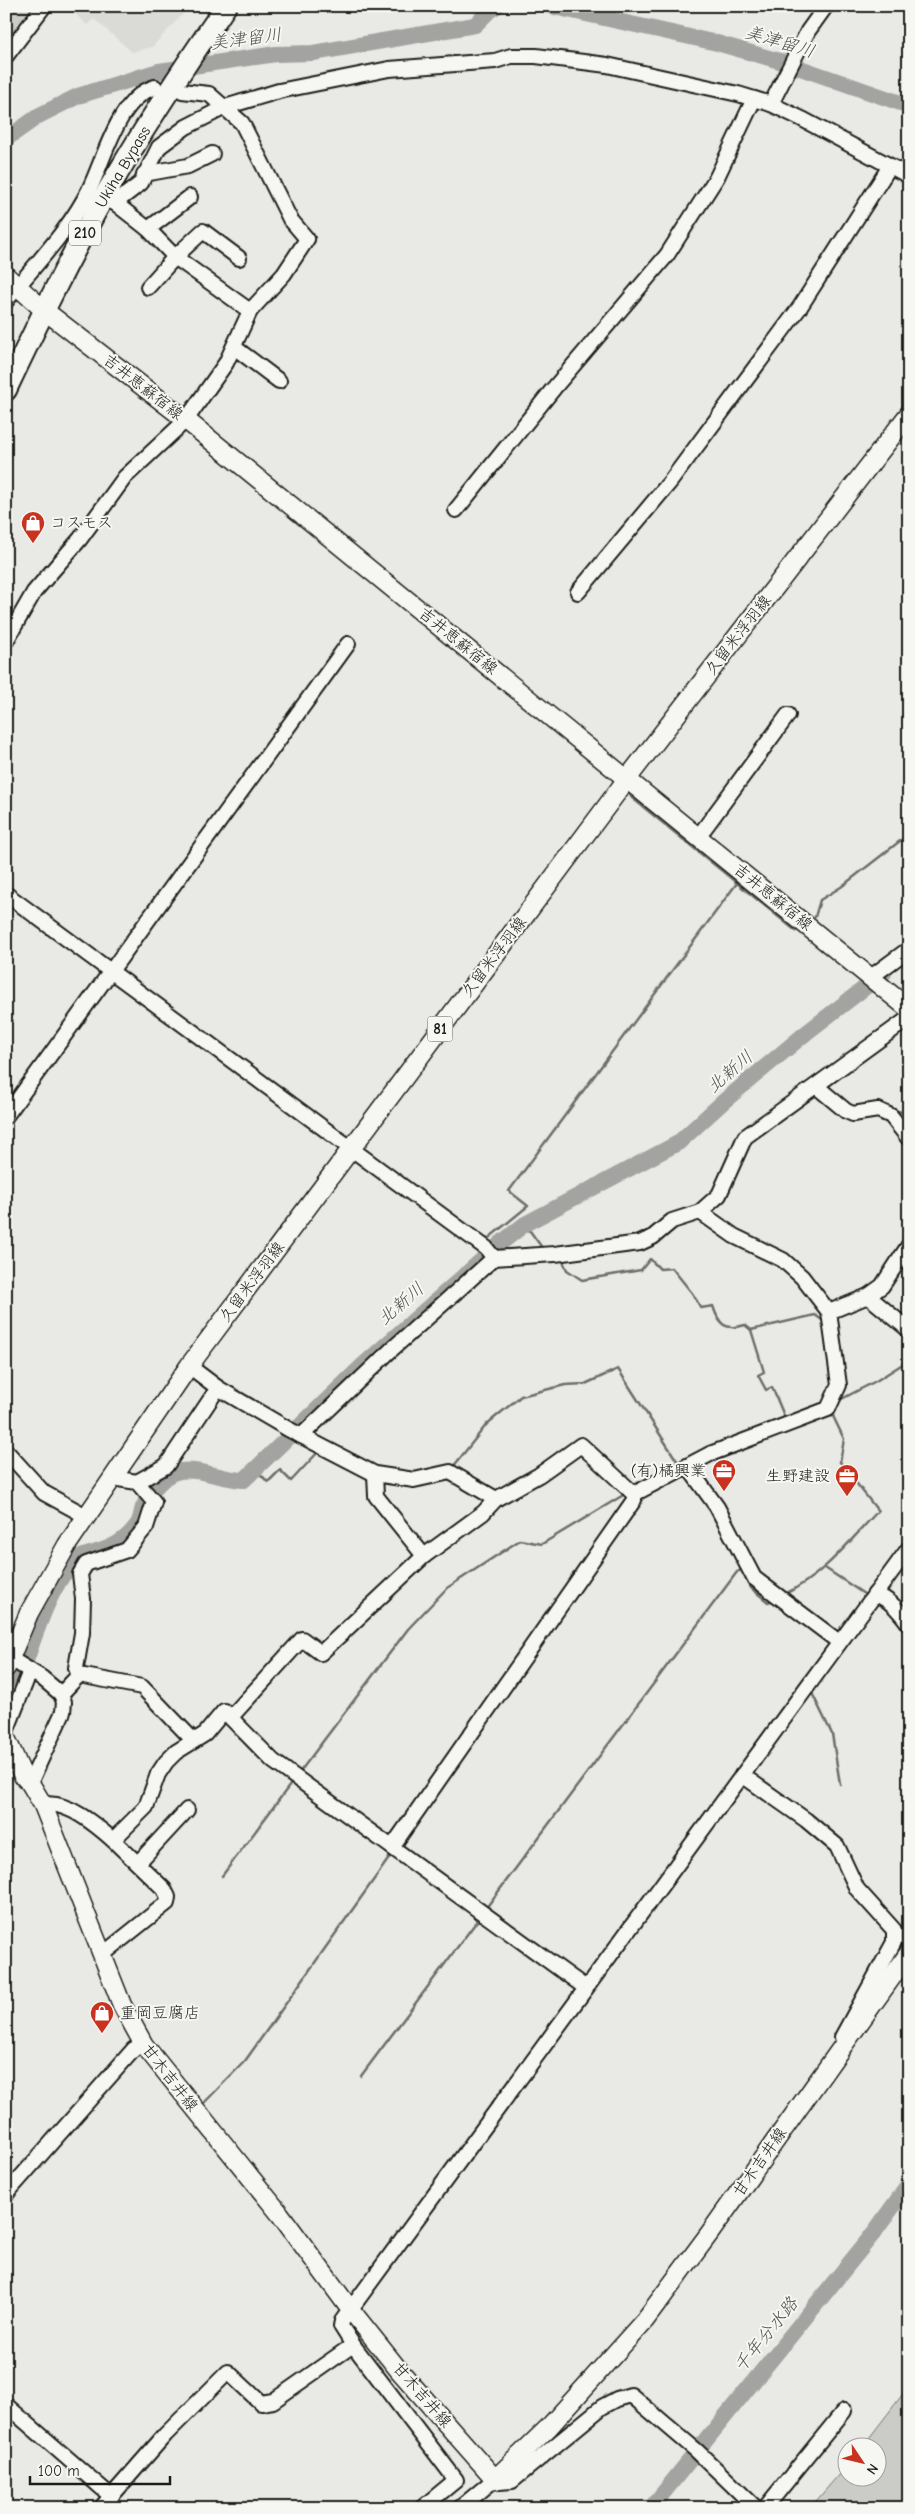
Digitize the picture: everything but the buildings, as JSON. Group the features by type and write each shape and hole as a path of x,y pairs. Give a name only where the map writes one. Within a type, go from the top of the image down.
{"highway":[{"name":"Ukiha Bypass","path":"6,390 44,310 109,201 138,139 178,88 197,49 226,6"}],"main road":[{"name":"吉井恵蘇宿線","path":"12,281 44,310 186,420 909,1009"},
{"name":"久留米浮羽線","path":"12,1663 30,1613 44,1586 86,1516 189,1366 626,779 909,414"},
{"name":"甘木吉井線","path":"6,1739 23,1776 30,1783 43,1804 122,2005 144,2045 280,2214 350,2309 398,2369 495,2479 549,2427 645,2320 909,1953"}],"street":[{"path":"6,56 44,6"},
{"path":"771,104 808,31 826,6"},
{"path":"250,311 175,257 148,229 109,201 141,183 159,147 186,127 225,107 279,91 389,69 495,61 511,56 536,56 608,65 771,104 909,176"},
{"path":"6,301 12,281 76,214 127,107 144,90 155,87"},
{"path":"6,642 34,592 80,539 126,477 186,420 226,363 250,311 284,274 307,238 290,218 242,124 209,94 178,88"},
{"path":"456,510 554,388 667,255 717,177 754,99"},
{"path":"144,174 188,166 212,154"},
{"path":"578,592 670,482 800,308 890,166"},
{"path":"148,229 190,197"},
{"path":"148,287 175,257 203,232 239,258"},
{"path":"234,347 279,381"},
{"path":"6,1116 348,644"},
{"path":"698,837 788,715"},
{"path":"6,894 351,1148 491,1254 555,1254 640,1243 653,1237 672,1221 700,1212 719,1195 745,1137 909,1018"},
{"path":"875,981 909,949"},
{"path":"816,1086 846,1111 853,1114 878,1110 891,1116 909,1138"},
{"path":"632,1491 684,1469 710,1454 831,1404 839,1385 829,1312 802,1277 783,1260 734,1236 700,1212"},
{"path":"829,1312 868,1296 882,1286 909,1245"},
{"path":"295,1433 391,1350 491,1254"},
{"path":"868,1296 909,1330"},
{"path":"189,1366 218,1388 375,1477 414,1480 450,1472 496,1499"},
{"path":"145,1490 166,1466 218,1388"},
{"path":"231,1717 302,1638 321,1652 424,1556 483,1513 496,1499 538,1475 581,1445 632,1491 634,1500 392,1847"},
{"path":"6,1451 44,1494 86,1516"},
{"path":"684,1469 717,1507 754,1578 839,1642"},
{"path":"375,1477 376,1496 424,1556"},
{"path":"79,1675 76,1668 82,1632 83,1599 80,1574 86,1564 127,1550 146,1527 154,1502 145,1490 112,1478"},
{"path":"422,2508 456,2480 353,2345 341,2326 350,2309 909,1548"},
{"path":"875,1594 886,1598 898,1608 909,1624"},
{"path":"12,1663 30,1671 61,1694 64,1702 62,1712 30,1783"},
{"path":"6,1739 30,1671"},
{"path":"61,1694 79,1675"},
{"path":"79,1675 142,1687 194,1740"},
{"path":"113,1840 146,1807 158,1774 166,1762 194,1740 199,1739 205,1734 224,1711 273,1761 484,1912 586,1988"},
{"path":"742,1775 806,1820 837,1846 858,1889 894,1930 894,1942 836,2046 838,2052"},
{"path":"43,1804 56,1805 80,1814 138,1863 164,1889 168,1897 167,1903 102,1955"},
{"path":"138,1863 187,1810"},
{"path":"6,2194 134,2049 144,2045"},
{"path":"6,2404 106,2504 165,2435 228,2372 261,2403 274,2402 353,2345"},
{"path":"460,2508 495,2479 499,2482 512,2481 602,2407 617,2398 631,2395 697,2451 756,2508"},
{"path":"765,2508 844,2411"}],"shaded area":[{"path":"6,6 26,6 34,12 6,50"},
{"path":"67,6 190,6 152,47 132,52 94,19 87,25"},
{"path":"909,2386 909,2508 810,2508 838,2475 838,2486 888,2486 888,2436 871,2436"}],"waterway":[{"name":"美津留川","path":"6,139 40,115 78,96 159,71 276,54 313,53 475,25 490,10 497,6"},
{"name":"美津留川","path":"550,6 717,43 783,62 909,106"},
{"path":"631,797 796,931"},
{"path":"815,917 820,900 841,887 909,834"},
{"path":"485,1241 528,1206 509,1191 737,883"},
{"name":"北新川","path":"19,1681 50,1597 59,1581 79,1558 109,1548 128,1535 138,1523 143,1507 156,1486 166,1477 176,1472 192,1471 244,1480 362,1366 501,1243 525,1224 678,1143 723,1102 806,1033 884,973"},
{"path":"894,1110 909,1114"},
{"path":"525,1224 543,1249"},
{"path":"561,1257 567,1270 582,1280 641,1270 650,1259 660,1269 672,1268 692,1293 701,1308 713,1306 720,1322 724,1325 728,1327 745,1325 751,1330 764,1372 758,1375 766,1390 772,1387 785,1418"},
{"path":"751,1330 815,1315 822,1320"},
{"path":"836,1402 876,1381 909,1360"},
{"path":"453,1467 487,1424 521,1396 565,1385 585,1384 618,1369 679,1464"},
{"path":"783,1595 823,1569 878,1511 840,1462 844,1439 833,1416 837,1406"},
{"path":"255,1469 268,1482 280,1470 291,1481 319,1451"},
{"path":"684,1473 693,1485"},
{"path":"299,1773 408,1629 447,1588 520,1540 542,1544 625,1494"},
{"path":"722,1531 751,1588 768,1602 774,1600"},
{"path":"825,1568 867,1596"},
{"path":"486,1908 737,1572 741,1570"},
{"path":"903,1627 909,1635"},
{"path":"811,1691 832,1734 840,1784"},
{"path":"222,1876 293,1781"},
{"path":"202,2105 245,2061 392,1854"},
{"path":"361,2076 480,1917"},
{"name":"千年分水路","path":"651,2508 873,2234 909,2184"}],"place":[{"name":"コスモス","path":"33,544"},
{"name":"(有)橘興業","path":"724,1492"},
{"name":"生野建設","path":"847,1497"},
{"name":"重岡豆腐店","path":"102,2034"}]}
